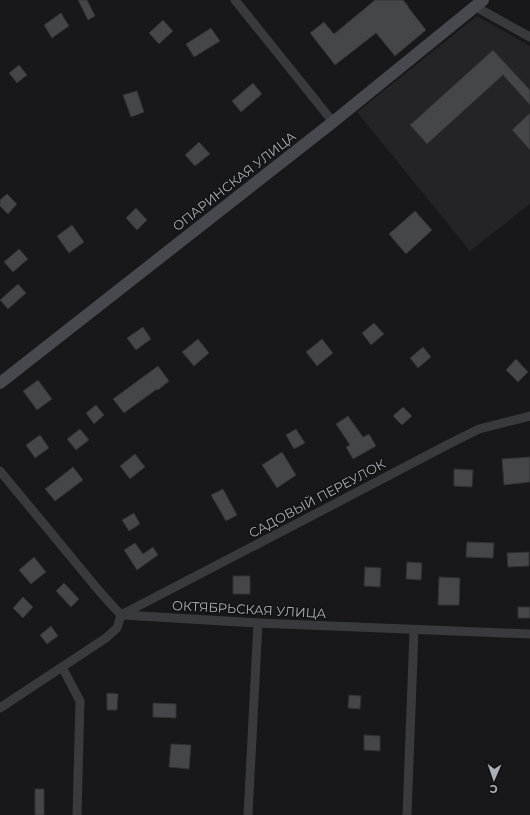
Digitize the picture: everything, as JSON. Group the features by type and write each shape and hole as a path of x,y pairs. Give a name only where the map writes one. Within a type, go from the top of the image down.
{"main road":[{"name":"ОПАРИНСКАЯ УЛИЦА","path":"0,383 332,122 479,3"}],"street":[{"path":"235,0 332,122"},
{"path":"479,3 530,37"},
{"name":"САДОВЫЙ ПЕРЕУЛОК","path":"121,615 452,442 479,429 530,416"},
{"path":"0,471 100,592 121,615 117,628 106,638 0,708"},
{"name":"ОКТЯБРЬСКАЯ УЛИЦА","path":"121,615 258,623 530,634"},
{"path":"248,815 258,623"},
{"path":"407,815 414,630"},
{"path":"62,667 80,701 77,815"}],"shaded area":[{"path":"477,16 530,46 530,204 470,251 357,112"}],"building":[{"path":"78,0 87,0 95,16 88,20"},
{"path":"375,0 403,0 426,30 395,56 376,33 335,65 310,33 324,22 334,34"},
{"path":"61,13 69,26 52,38 44,25"},
{"path":"163,20 173,31 159,44 149,33"},
{"path":"211,28 220,41 194,57 186,44"},
{"path":"493,50 530,90 530,105 503,75 427,144 410,125"},
{"path":"19,65 27,75 17,83 9,73"},
{"path":"253,83 262,94 241,112 232,101"},
{"path":"137,91 144,112 131,117 123,95"},
{"path":"530,113 530,150 512,130"},
{"path":"199,142 210,154 195,166 185,155"},
{"path":"7,194 17,204 8,214 0,206 0,200"},
{"path":"136,208 147,220 137,230 126,218"},
{"path":"415,211 432,230 406,254 389,234"},
{"path":"72,225 84,242 69,253 57,236"},
{"path":"19,249 28,259 13,272 4,262"},
{"path":"18,284 26,293 8,309 0,300"},
{"path":"374,323 384,334 371,345 362,333"},
{"path":"143,327 151,339 136,350 127,338"},
{"path":"198,339 209,353 194,366 182,352"},
{"path":"322,339 333,353 317,366 306,352"},
{"path":"423,347 431,357 418,368 410,358"},
{"path":"516,359 528,372 518,382 506,370"},
{"path":"158,366 169,381 124,413 113,399"},
{"path":"38,380 52,399 37,410 23,391"},
{"path":"96,405 104,415 94,424 86,413"},
{"path":"403,407 412,416 402,425 393,416"},
{"path":"348,416 363,437 369,434 376,446 353,459 346,447 350,445 336,424"},
{"path":"80,429 89,440 76,450 67,439"},
{"path":"296,429 305,443 294,449 286,435"},
{"path":"40,435 49,448 35,458 26,445"},
{"path":"282,452 296,475 277,488 262,465"},
{"path":"135,454 145,467 130,479 120,466"},
{"path":"530,457 530,482 504,485 502,459"},
{"path":"73,467 83,480 55,501 45,489"},
{"path":"454,469 473,470 472,487 454,486"},
{"path":"223,489 237,515 226,521 211,495"},
{"path":"134,513 140,524 129,531 122,520"},
{"path":"467,542 494,543 493,558 466,557"},
{"path":"135,543 143,554 153,547 158,555 137,570 124,550"},
{"path":"529,552 529,566 508,567 507,553"},
{"path":"34,557 46,572 31,584 19,570"},
{"path":"407,562 422,563 421,580 406,579"},
{"path":"365,567 381,568 380,587 364,586"},
{"path":"233,576 250,576 250,594 233,594"},
{"path":"439,577 460,578 459,605 438,605"},
{"path":"64,583 79,599 71,607 56,591"},
{"path":"23,597 33,607 23,618 13,608"},
{"path":"518,607 530,607 530,618 518,618"},
{"path":"51,626 58,636 47,644 40,635"},
{"path":"107,693 118,694 117,710 107,710"},
{"path":"349,695 361,696 360,709 348,708"},
{"path":"153,703 176,704 176,718 153,717"},
{"path":"364,735 380,736 380,751 364,750"},
{"path":"171,744 191,745 189,769 169,767"},
{"path":"35,789 44,789 44,815 35,815"}]}
